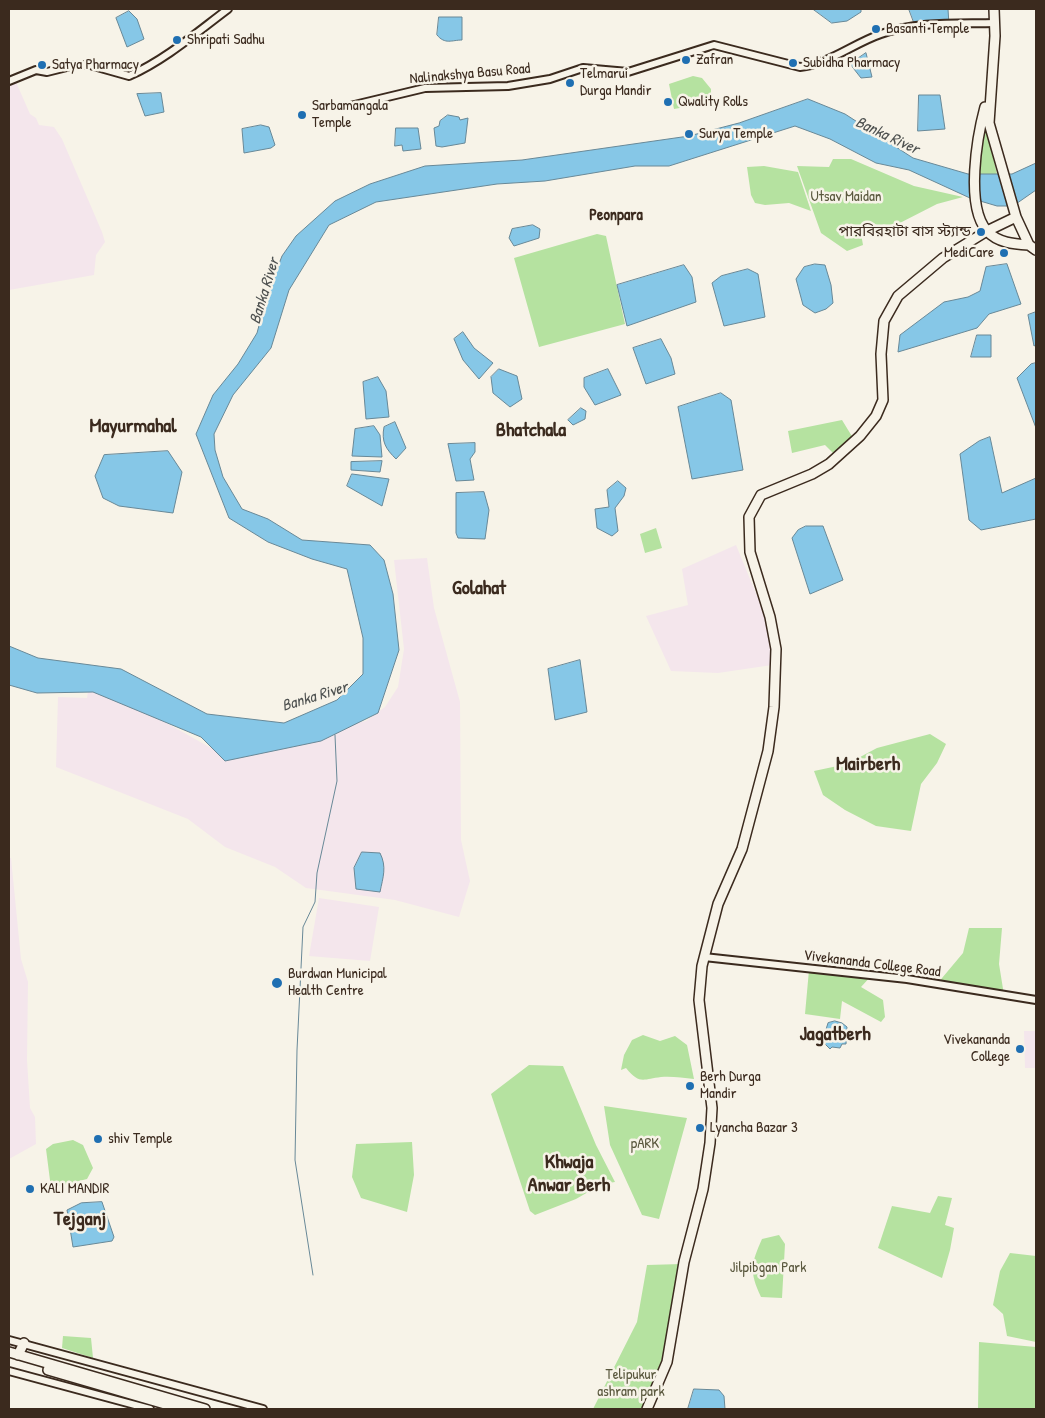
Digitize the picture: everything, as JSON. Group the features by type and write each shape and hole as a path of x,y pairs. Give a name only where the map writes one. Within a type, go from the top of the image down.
{"highway":[{"path":"994,9 995,23 989,123 1015,213 1033,247"},
{"path":"991,96 982,118 977,157 975,201 977,213 987,231 1006,243 1033,247"},
{"path":"646,1409 667,1362 684,1262 702,1188 710,1143 712,1108 698,993 704,956 718,904 742,849 768,751 774,707 776,649 770,617 750,552 748,525 752,509 761,495 769,490 812,474 829,464 870,425 883,400 883,331 887,313 892,304 908,286 930,268 1015,213"},
{"path":"18,1355 24,1343"},
{"path":"9,1352 205,1409"},
{"path":"9,1358 182,1409"}],"street":[{"path":"9,81 36,70 47,72 75,64 90,65 129,76 167,54 228,9"},
{"name":"Nalinakshya Basu Road","path":"350,106 425,88 508,86 529,83 583,68 628,72 714,45 800,67 813,66 865,40 900,28 995,23"},
{"name":"Vivekananda College Road","path":"704,956 907,979 1036,1000"},
{"path":"9,1340 263,1409"},
{"path":"9,1371 150,1409"}],"shaded area":[{"path":"16,82 30,114 36,118 39,125 54,127 62,139 102,232 105,242 96,255 94,275 9,290 9,86"},
{"path":"736,545 762,608 768,631 772,665 718,673 671,671 646,616 688,605 682,569"},
{"path":"427,558 434,608 460,702 461,840 470,881 459,917 395,900 306,888 275,867 225,847 188,819 56,767 58,697 87,698 88,691 111,692 220,753 366,721 385,707 398,687 404,649 394,560"},
{"path":"9,858 11,858 21,959 28,982 27,1060 30,1108 35,1117 36,1144 9,1159"},
{"path":"319,898 379,907 370,961 309,956"},
{"path":"1024,1031 1036,1031 1036,1068 1025,1068"}],"green space":[{"path":"693,76 702,78 711,89 711,99 697,105 674,109 669,84"},
{"path":"985,124 997,174 979,175"},
{"name":"Utsav Maidan","path":"833,159 851,159 914,186 963,197 937,204 892,227 860,228 863,245 847,251 821,233 797,166 829,167"},
{"path":"764,166 798,172 811,211 789,203 765,205 755,203 751,195 747,167"},
{"path":"597,234 606,236 625,324 539,347 514,258"},
{"path":"842,420 853,438 833,453 825,445 792,453 788,431"},
{"path":"656,528 662,548 645,553 640,534"},
{"path":"930,734 946,744 937,763 921,784 911,831 876,826 845,810 823,795 814,771 847,764 877,748"},
{"path":"969,928 1002,928 999,964 1004,995 937,984 963,953"},
{"path":"809,970 872,975 861,987 883,1000 885,1017 881,1022 842,1001 840,1019 805,1014"},
{"path":"643,1035 660,1041 675,1036 687,1045 694,1079 665,1077 642,1080 635,1077 626,1068 621,1070 624,1055 632,1040"},
{"path":"529,1065 563,1066 596,1145 615,1182 602,1184 576,1199 535,1215 530,1211 491,1094"},
{"name":"pARK","path":"604,1106 687,1118 659,1219 642,1215 610,1145"},
{"path":"73,1140 83,1145 93,1168 87,1179 51,1188 46,1149 53,1144"},
{"path":"412,1142 414,1175 407,1212 361,1198 352,1177 356,1144"},
{"path":"938,1196 952,1198 945,1225 954,1228 942,1278 878,1248 892,1206 930,1213"},
{"name":"Jilpibgan Park","path":"779,1235 785,1244 782,1298 761,1297 753,1274 754,1261 762,1239"},
{"path":"1010,1253 1036,1256 1036,1342 1007,1336 1003,1314 993,1305 1000,1271"},
{"name":"Telipukur ashram park","path":"682,1264 666,1363 645,1409 593,1409 637,1322 647,1265"},
{"path":"63,1336 91,1338 93,1358 62,1348"},
{"path":"979,1342 1036,1347 1036,1409 978,1409"}],"water":[{"path":"813,9 861,9 861,12 847,21 832,23"},
{"path":"909,9 948,9 949,25 915,25"},
{"path":"129,11 137,19 144,39 127,47 116,18"},
{"path":"439,17 462,17 462,40 443,40 437,35"},
{"path":"866,53 872,77 861,78 850,64"},
{"path":"161,93 164,112 145,116 137,94"},
{"path":"919,95 940,95 945,129 918,131"},
{"path":"808,99 845,114 913,158 968,174 1012,174 1036,163 1036,190 1013,206 997,206 970,198 909,170 876,163 830,139 795,126 669,166 635,166 545,181 497,184 376,202 329,225 289,290 271,348 233,395 214,434 215,450 223,477 242,509 268,519 302,540 370,545 384,560 393,594 399,650 378,713 321,741 225,761 201,737 93,692 37,693 9,685 9,646 38,658 121,669 207,714 284,723 337,700 363,674 363,638 347,569 312,559 268,542 229,518 196,434 213,395 238,364 257,333 268,292 282,256 296,236 335,201 370,184 425,166 522,160 689,136 739,123"},
{"path":"448,115 459,117 460,120 468,118 465,143 442,147 436,146 434,128 439,126 440,121"},
{"path":"261,125 269,127 275,145 271,148 244,153 242,129"},
{"path":"396,128 418,128 421,149 403,151 402,145 395,146"},
{"path":"533,225 540,229 539,238 514,246 509,238 512,229"},
{"path":"815,264 825,265 831,285 833,303 826,309 815,313 803,305 796,279 804,267"},
{"path":"1007,264 1021,304 989,314 977,328 898,352 900,335 944,302 968,297 980,291 986,267"},
{"path":"684,265 692,277 696,302 627,326 617,285"},
{"path":"748,269 758,274 765,317 724,326 712,283 721,276"},
{"path":"1036,312 1036,345 1034,346 1028,315"},
{"path":"463,332 474,348 493,363 479,379 463,360 454,339"},
{"path":"977,335 991,335 991,357 971,357"},
{"path":"661,339 671,358 675,374 646,384 633,348"},
{"path":"1036,363 1036,428 1017,378 1031,364"},
{"path":"499,369 517,376 522,399 510,407 493,393 491,377"},
{"path":"608,369 621,395 595,405 584,387 584,378"},
{"path":"378,377 386,391 389,417 366,419 363,382"},
{"path":"721,393 731,400 743,470 692,479 678,407"},
{"path":"581,408 586,411 585,419 573,425 568,420"},
{"path":"395,422 406,448 396,459 387,448 383,437 384,427"},
{"path":"374,426 380,435 382,457 352,456 355,429"},
{"path":"990,437 1002,493 1036,478 1036,519 981,530 969,520 960,454 979,441"},
{"path":"475,443 475,452 470,459 474,480 456,481 448,444"},
{"path":"168,451 182,472 173,513 119,506 103,498 95,476 104,455"},
{"path":"382,461 380,472 351,470 351,462"},
{"path":"352,474 389,479 382,506 347,486"},
{"path":"618,481 626,488 624,496 615,508 618,531 612,536 597,528 595,509 609,507 607,490"},
{"path":"484,492 489,510 485,539 458,538 456,533 456,493"},
{"path":"806,526 823,526 843,580 810,594 792,538 798,530"},
{"path":"580,660 587,712 555,720 548,669"},
{"path":"362,852 380,853 384,868 380,892 356,889 354,868"},
{"path":"835,1021 847,1027 846,1044 842,1044 840,1048 832,1047 830,1049 824,1043 826,1031 828,1023"},
{"path":"102,1202 114,1237 112,1241 73,1247 67,1210 81,1203"},
{"path":"694,1389 719,1390 724,1396 725,1409 688,1409"}],"waterway":[{"path":"313,1275 295,1160 297,1050 303,927 315,902 317,873 337,781 335,735"}],"place":[{"name":"Basanti Temple","path":"876,29"},
{"name":"Shripati Sadhu","path":"177,40"},
{"name":"Zafran","path":"686,60"},
{"name":"Subidha Pharmacy","path":"793,63"},
{"name":"Satya Pharmacy","path":"42,65"},
{"name":"Telmarui Durga Mandir","path":"570,83"},
{"name":"Qwality Rolls","path":"668,102"},
{"name":"Sarbamangala Temple","path":"302,115"},
{"name":"Surya Temple","path":"689,134"},
{"name":"পারবিরহাটা বাস স্ট্যান্ড","path":"981,232"},
{"name":"MediCare","path":"1004,253"},
{"name":"Burdwan Municipal Health Centre","path":"277,983"},
{"name":"Vivekananda College","path":"1020,1049"},
{"name":"Berh Durga Mandir","path":"690,1086"},
{"name":"Lyancha Bazar 3","path":"700,1128"},
{"name":"shiv Temple","path":"98,1139"},
{"name":"KALI MANDIR","path":"30,1189"}],"district":[{"name":"Peonpara","path":"616,216"},
{"name":"Mayurmahal","path":"133,427"},
{"name":"Bhatchala","path":"531,431"},
{"name":"Golahat","path":"479,589"},
{"name":"Mairberh","path":"868,765"},
{"name":"Jagatberh","path":"835,1035"},
{"name":"Khwaja Anwar Berh","path":"569,1174"},
{"name":"Tejganj","path":"80,1220"}],"water label":[{"name":"Banka River","path":"887,136"},
{"name":"Banka River","path":"265,291"},
{"name":"Banka River","path":"315,697"}]}
